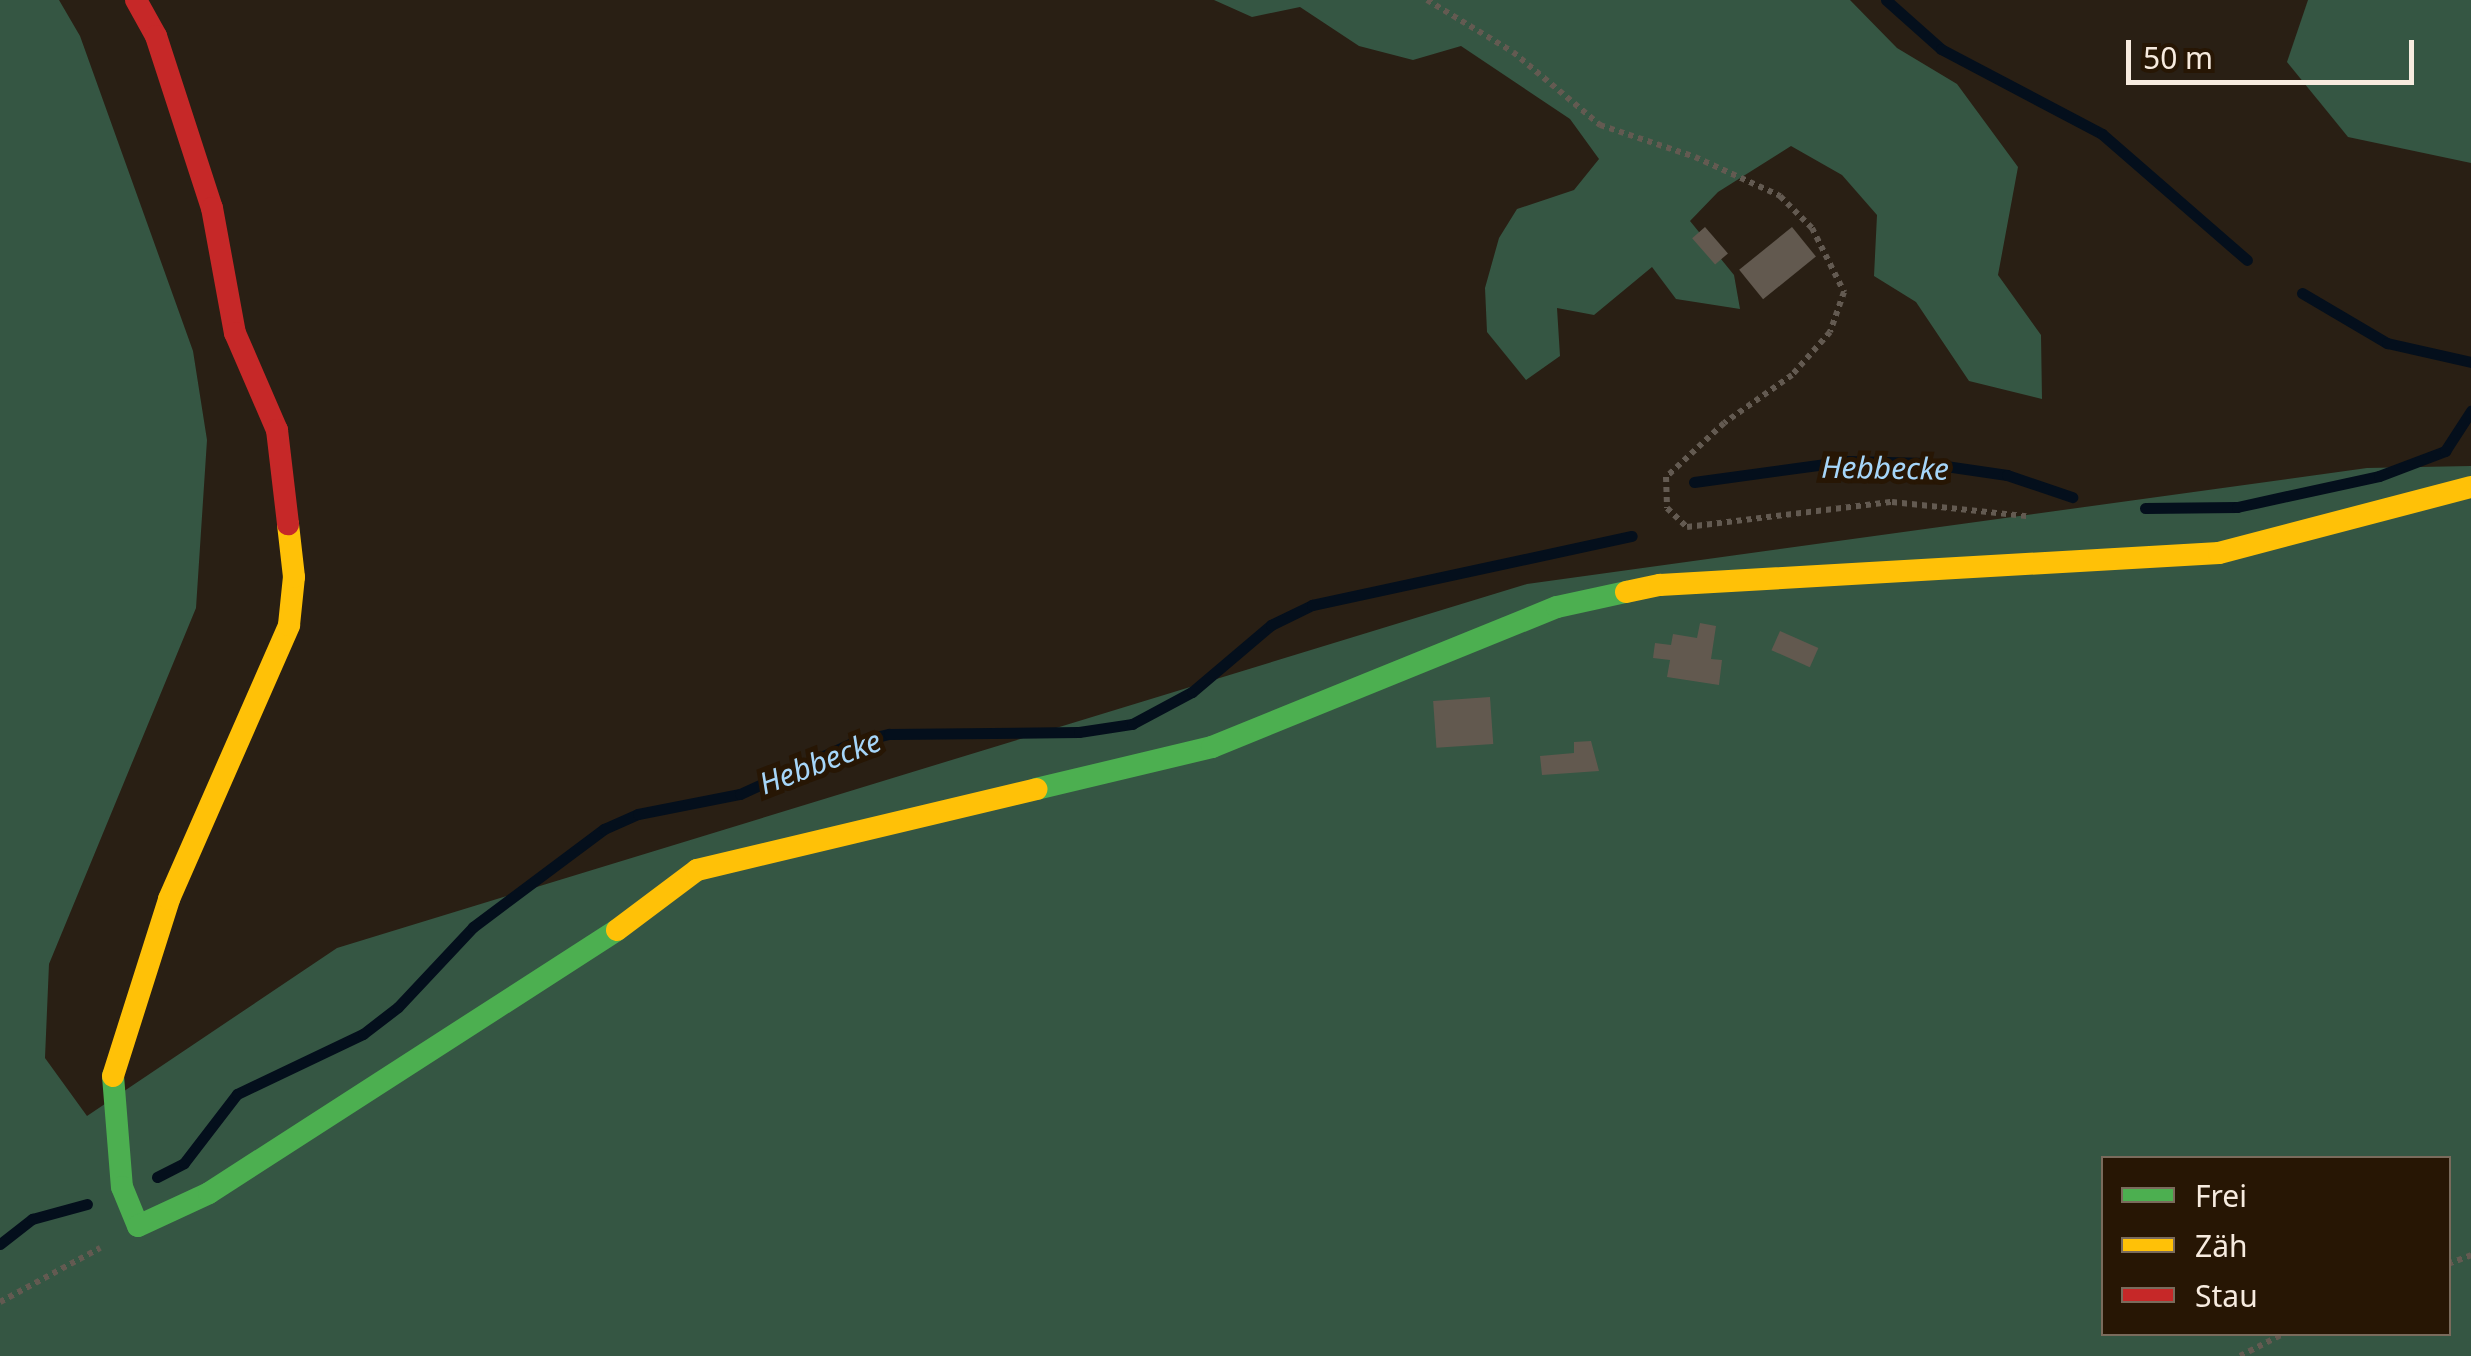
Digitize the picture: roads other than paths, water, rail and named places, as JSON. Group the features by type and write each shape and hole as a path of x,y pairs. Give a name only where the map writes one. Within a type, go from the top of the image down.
{"street":[{"path":"136,0 156,36 212,208 235,332 277,430 294,577 289,625 169,898 113,1072 122,1187 138,1226 209,1192 587,953 697,870 1212,747 1557,607 1679,584 2219,553 2471,487"}],"waterway":[{"path":"1886,0 1941,49 2102,134 2247,260"},
{"path":"2302,293 2387,343 2471,362"},
{"name":"Hebbecke","path":"2145,508 2237,507 2379,476 2445,451 2471,411"},
{"name":"Hebbecke","path":"1694,482 1848,461 1925,463 2007,475 2072,497"},
{"name":"Hebbecke","path":"157,1177 184,1163 237,1094 363,1034 398,1007 473,927 604,829 638,814 740,794 852,743 889,734 1079,732 1132,724 1192,692 1271,625 1312,605 1632,536"},
{"name":"Hebbecke","path":"0,1244 32,1219 87,1204"}]}
